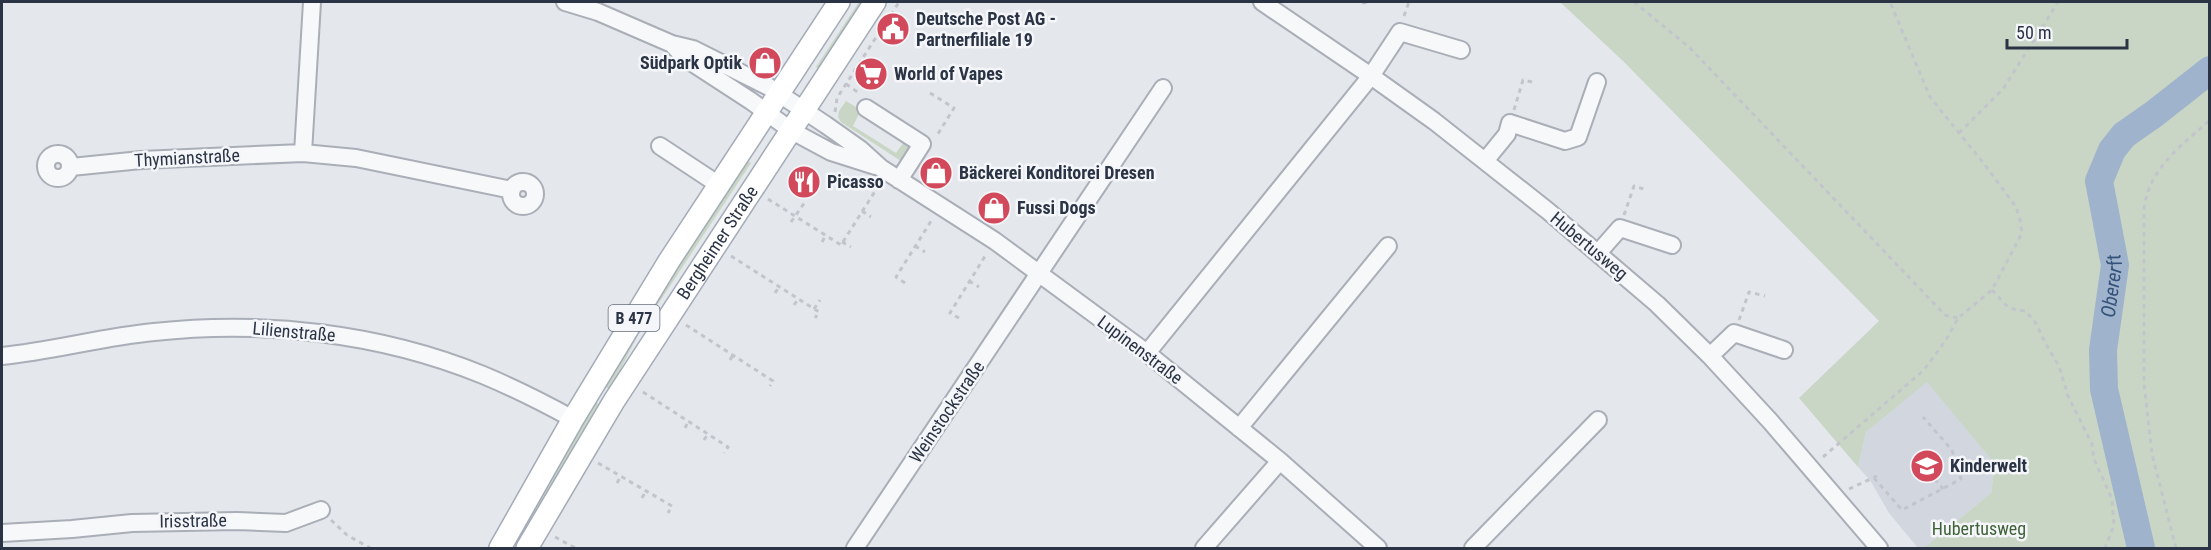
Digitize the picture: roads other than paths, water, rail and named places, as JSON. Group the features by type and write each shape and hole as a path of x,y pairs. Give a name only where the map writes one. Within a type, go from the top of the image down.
{"main road":[{"name":"Bergheimer Straße","path":"500,549 573,419 669,261 839,2"},
{"name":"Bergheimer Straße","path":"526,549 614,401 875,2"}],"street":[{"path":"303,153 312,2"},
{"path":"565,2 598,12 672,44"},
{"name":"Hubertusweg","path":"1262,2 1371,76 1485,161 1657,304 1770,421 1879,549"},
{"path":"1147,353 1371,76 1400,32 1461,50"},
{"name":"Lupinenstraße","path":"672,44 693,49 762,84 826,125 889,173 994,242 1147,353 1280,461 1378,549"},
{"name":"Lupinenstraße","path":"672,44 685,58 792,131 831,152 889,173"},
{"path":"1485,161 1507,134 1510,123 1565,141 1578,137 1597,82"},
{"path":"1039,275 1163,88"},
{"path":"866,108 922,144 889,173"},
{"path":"660,146 719,185"},
{"name":"Thymianstraße","path":"71,167 141,160 303,153 356,158 512,190"},
{"path":"1598,253 1620,228 1672,245"},
{"path":"1239,428 1388,246"},
{"name":"Weinstockstraße","path":"855,549 1039,275"},
{"name":"Lilienstraße","path":"2,356 128,334 190,328 265,328 309,332 384,345 455,365 507,386 573,419"},
{"path":"1710,357 1734,333 1784,350"},
{"path":"1473,549 1598,420"},
{"path":"1204,549 1280,461"},
{"name":"Irisstraße","path":"2,532 72,530 132,523 237,521 286,523 321,510"}],"waterway":[{"name":"Obererft","path":"2141,548 2104,389 2103,350 2115,265 2099,181 2112,150 2124,135 2210,70"}],"place":[{"name":"Deutsche Post AG - Partnerfiliale 19","path":"893,29"},
{"name":"Südpark Optik","path":"765,63"},
{"name":"World of Vapes","path":"871,74"},
{"name":"Bäckerei Konditorei Dresen","path":"936,173"},
{"name":"Picasso","path":"804,182"},
{"name":"Fussi Dogs","path":"994,208"},
{"name":"Kinderwelt","path":"1927,466"}]}
